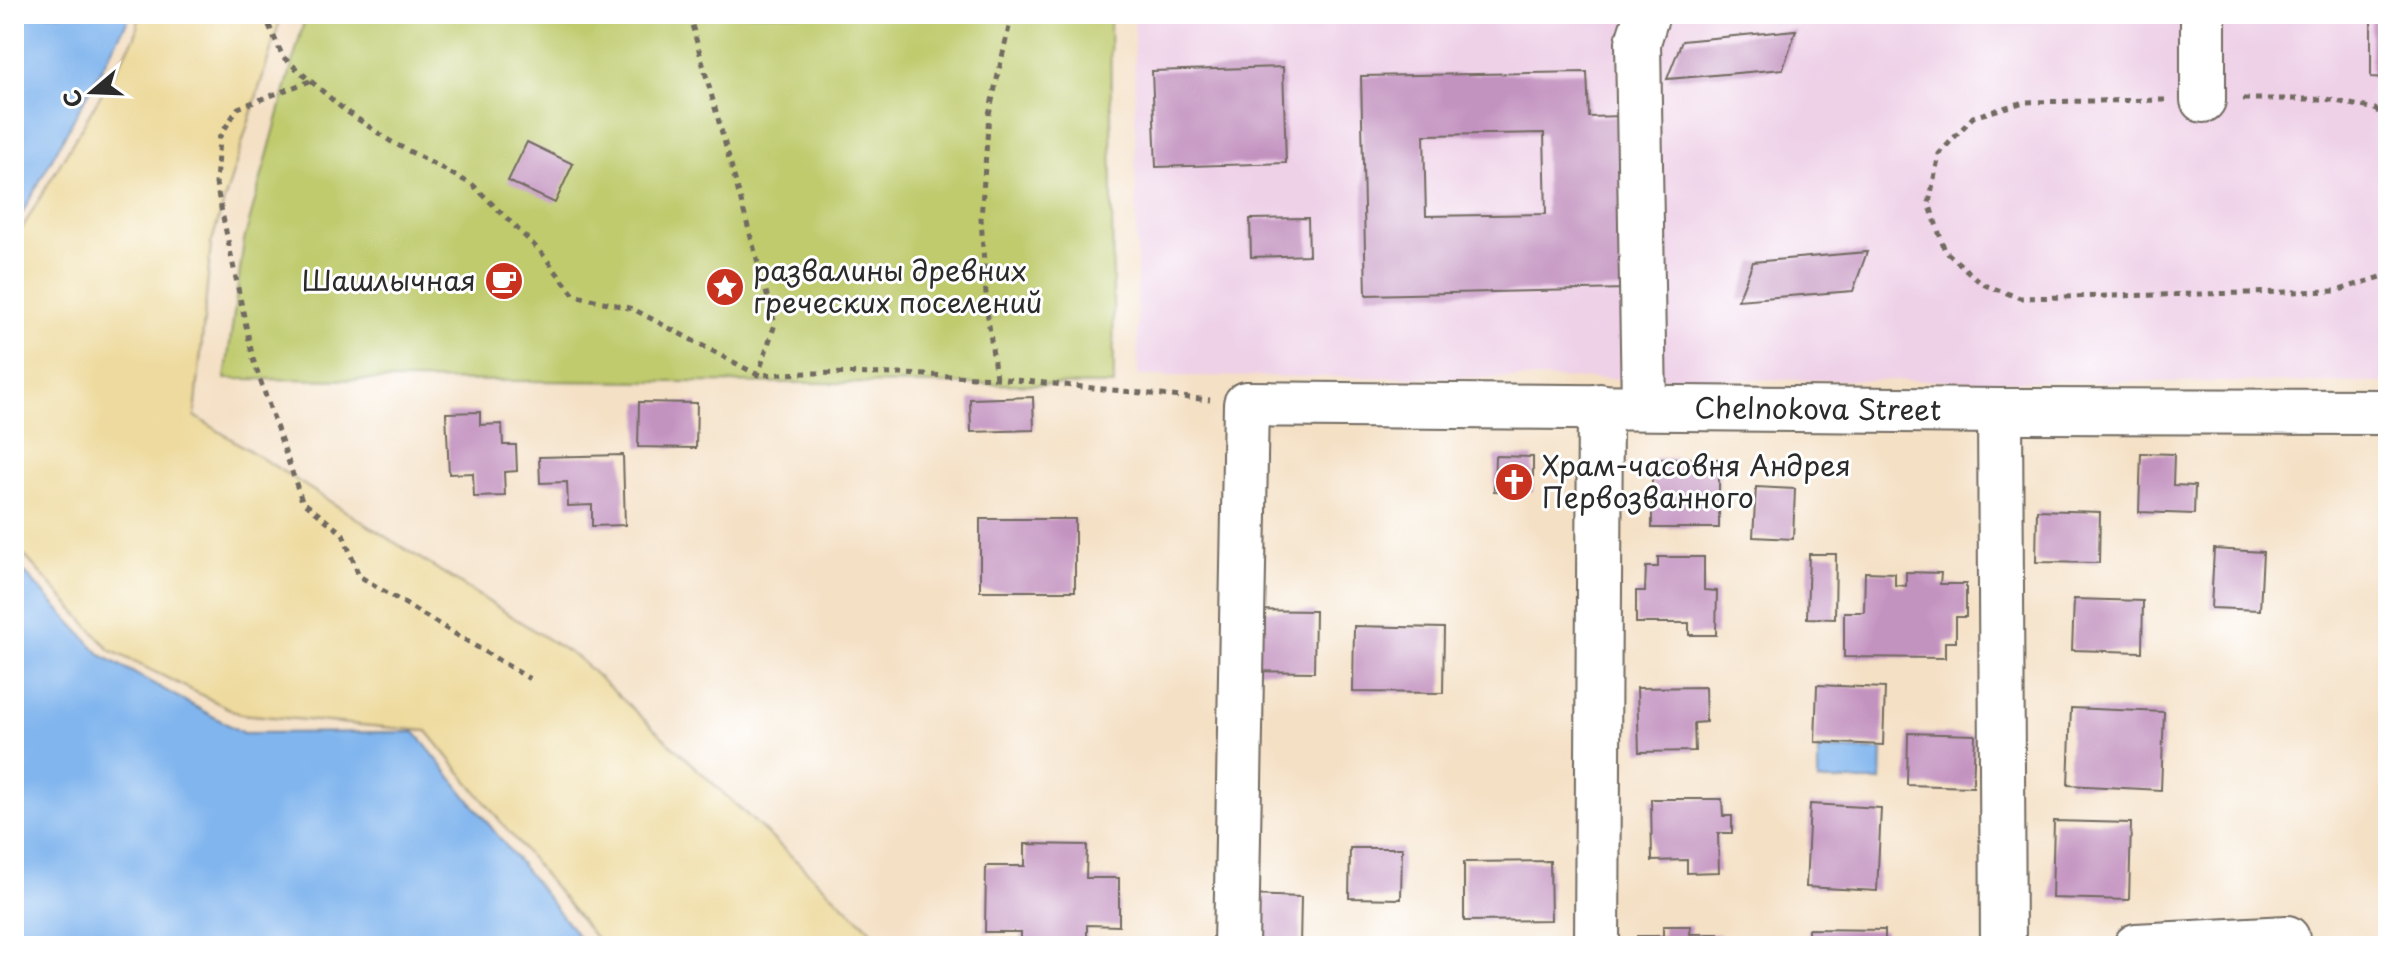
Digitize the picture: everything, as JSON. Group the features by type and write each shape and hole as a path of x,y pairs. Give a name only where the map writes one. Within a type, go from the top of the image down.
{"street":[{"path":"1644,406 1638,42 1647,14"},
{"path":"2203,14 2203,100"},
{"path":"1236,946 1246,404"},
{"name":"Chelnokova Street","path":"1246,404 2388,412"},
{"path":"1597,946 1600,406"},
{"path":"2000,411 2003,946"},
{"path":"2136,946 2287,938"}],"path":[{"path":"264,14 283,57 343,109 390,141 473,185 540,251 574,295 633,309 758,375 901,374 996,378 1246,404"},
{"path":"689,14 775,324 758,375"},
{"path":"996,378 987,310 981,218 989,114 1012,14"},
{"path":"310,81 238,108 219,138 216,184 253,359 302,501 343,534 359,576 530,679"},
{"path":"2388,121 2375,109 2326,99 2024,102 1973,117 1939,154 1929,203 1945,251 1982,284 2020,298 2336,291 2384,276 2388,271"}],"shaded area":[{"path":"1134,14 2388,14 2388,383 1138,376"}],"green space":[{"path":"306,14 1110,14 1114,385 225,379 244,241"}],"sand":[{"path":"140,14 282,14 211,244 195,416 579,659 888,946 602,946 427,731 240,714 110,650 14,544 14,242 135,37"}],"water":[{"path":"14,14 129,14 14,228"},
{"path":"14,561 101,655 243,733 415,732 586,946 14,946"},
{"path":"1818,749 1882,750 1881,781 1818,781"}],"building":[{"path":"2371,14 2388,14 2388,78 2371,77"},
{"path":"1796,30 1783,69 1667,79 1682,41"},
{"path":"1283,67 1286,163 1156,167 1152,71"},
{"path":"1587,72 1589,117 1622,116 1626,289 1366,295 1361,76","holes":["1544,133 1546,214 1426,216 1424,135"]},
{"path":"527,142 573,164 555,203 508,181"},
{"path":"1308,218 1309,255 1251,257 1250,219"},
{"path":"1867,252 1853,291 1738,300 1753,262"},
{"path":"1033,397 1034,430 971,432 970,399"},
{"path":"639,402 697,403 696,448 638,447"},
{"path":"480,412 480,425 502,424 503,445 516,445 517,471 504,472 505,496 474,497 473,473 449,474 446,413"},
{"path":"2141,453 2174,454 2173,485 2195,486 2194,514 2139,512"},
{"path":"623,455 625,525 592,526 592,505 568,506 567,482 540,483 539,457"},
{"name":"Храм-часовня Андрея Первозванного","path":"1495,456 1533,457 1533,492 1494,491"},
{"path":"1652,458 1719,459 1719,528 1652,528"},
{"path":"1756,487 1795,489 1793,539 1753,537"},
{"path":"2037,510 2100,512 2099,563 2036,562"},
{"path":"980,519 1075,519 1075,591 980,591"},
{"path":"2214,549 2263,552 2260,610 2211,608"},
{"path":"1809,554 1836,554 1835,619 1807,618"},
{"path":"1658,557 1704,557 1704,590 1717,591 1716,635 1689,635 1689,623 1636,623 1636,591 1645,591 1646,567 1658,567"},
{"path":"1865,572 1895,573 1895,585 1906,586 1906,572 1941,573 1940,584 1966,584 1966,617 1956,617 1956,642 1945,642 1945,658 1844,657 1844,612 1864,612"},
{"path":"2074,599 2143,601 2142,652 2072,650"},
{"path":"1247,610 1315,611 1314,672 1246,671"},
{"path":"1354,626 1444,628 1443,693 1353,692"},
{"path":"1817,685 1885,688 1883,745 1815,742"},
{"path":"1705,687 1706,722 1694,723 1695,751 1639,752 1637,688"},
{"path":"2071,708 2164,712 2161,790 2068,785"},
{"path":"1908,733 1975,735 1973,787 1907,785"},
{"path":"1651,799 1722,799 1723,816 1732,816 1732,833 1718,833 1719,872 1687,873 1687,860 1652,861"},
{"path":"1810,804 1881,808 1877,891 1806,887"},
{"path":"2054,821 2131,823 2129,900 2052,898"},
{"path":"1025,844 1087,845 1086,878 1119,878 1119,926 1087,925 1087,946 1021,946 1021,932 985,932 986,866 1025,866"},
{"path":"1350,848 1402,848 1401,899 1349,898"},
{"path":"1550,861 1551,920 1464,921 1464,862"},
{"path":"1248,895 1301,897 1300,946 1247,946"},
{"path":"1663,926 1691,926 1690,934 1720,934 1720,946 1637,946 1637,936 1663,936"},
{"path":"1808,929 1885,930 1885,946 1808,946"}],"place":[{"name":"Шашлычная","path":"504,281"},
{"name":"развалины древних греческих поселений","path":"725,287"},
{"name":"Храм-часовня Андрея Первозванного","path":"1514,482"}]}
